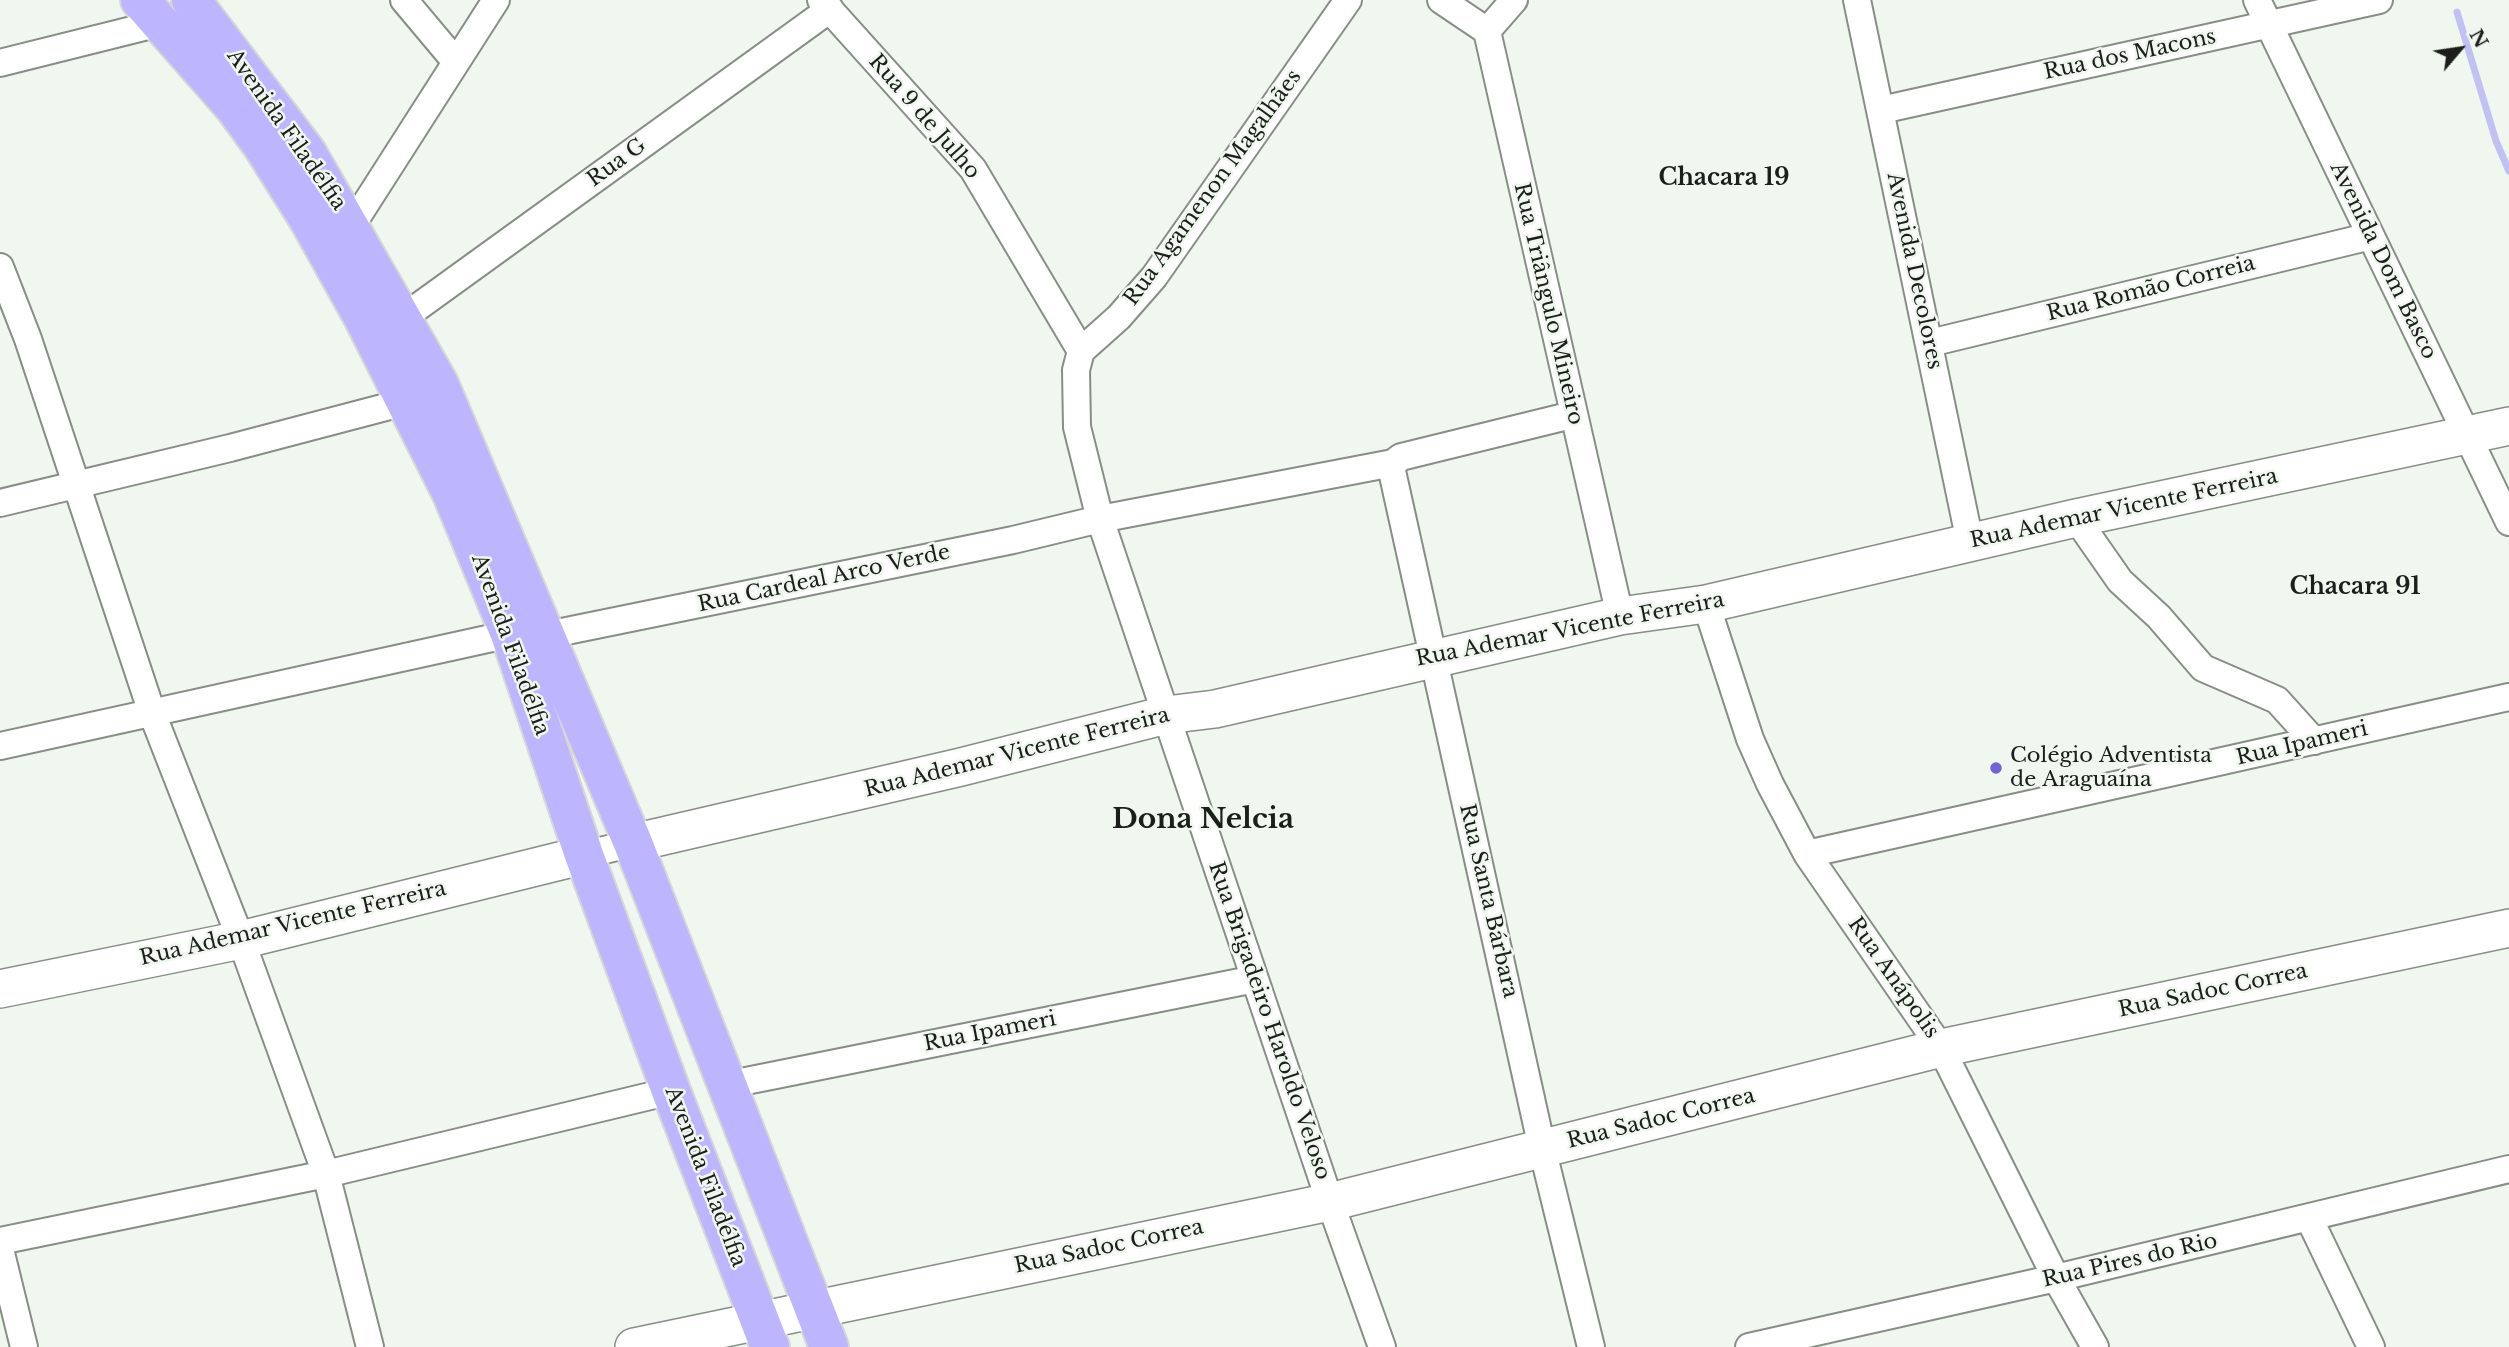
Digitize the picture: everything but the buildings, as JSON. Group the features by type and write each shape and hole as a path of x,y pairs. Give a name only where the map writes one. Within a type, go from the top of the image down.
{"main road":[{"name":"Avenida Filadélfia","path":"191,0 307,153 352,225 439,384 529,634 584,855 671,1091 765,1333"},
{"name":"Avenida Filadélfia","path":"150,11 235,108 309,219 452,494 529,634 633,843 829,1347"}],"street":[{"path":"404,0 456,62"},
{"path":"352,225 496,0"},
{"name":"Rua Agamenon Magalhães","path":"1078,361 1154,276 1348,0"},
{"path":"1441,0 1487,31 1514,0"},
{"name":"Avenida Decolores","path":"1857,0 1970,542"},
{"name":"Avenida Dom Basco","path":"2257,0 2509,522"},
{"name":"Rua dos Macons","path":"1881,110 2379,0"},
{"name":"Rua 9 de Julho","path":"825,5 973,169 1078,361"},
{"name":"Rua G","path":"404,317 825,5"},
{"path":"0,63 150,11"},
{"name":"Rua Triângulo Mineiro","path":"1487,31 1572,415 1620,616"},
{"name":"Rua Romão Correia","path":"1930,343 2371,236"},
{"path":"0,267 28,339 152,713 241,940 326,1174 370,1347"},
{"name":"Rua Brigadeiro Haroldo Veloso","path":"1078,361 1077,426 1100,519 1330,1202 1382,1347"},
{"path":"0,503 405,402"},
{"path":"1397,460 1572,415"},
{"name":"Rua Ademar Vicente Ferreira","path":"633,843 948,770 1166,715 1215,709 1620,616 1706,604 2076,518 2509,426"},
{"name":"Rua Cardeal Arco Verde","path":"0,746 529,634 1013,540 1100,519 1397,460"},
{"name":"Rua Santa Bárbara","path":"1397,460 1392,471 1542,1148 1591,1347"},
{"path":"2076,518 2120,581 2159,617 2203,668 2277,700 2314,741"},
{"name":"Rua Anápolis","path":"1706,604 1750,739 1807,854 1941,1048 2056,1278 2095,1347"},
{"name":"Rua Ipameri","path":"1807,854 2509,697"},
{"path":"584,855 633,843"},
{"name":"Rua Ademar Vicente Ferreira","path":"0,989 241,940 584,855"},
{"name":"Rua Sadoc Correa","path":"634,1347 765,1333 813,1308 1330,1202 1941,1048 2509,928"},
{"name":"Rua Ipameri","path":"726,1085 1255,979"},
{"path":"0,1241 326,1174 671,1091"},
{"name":"Rua Pires do Rio","path":"1749,1347 1815,1341 2056,1278 2509,1169"},
{"path":"2309,1219 2371,1347"},
{"path":"0,1249 24,1347"}],"waterway":[{"path":"2457,12 2496,141 2509,171"}],"place":[{"name":"Colégio Adventista de Araguaína","path":"1996,768"}],"district":[{"name":"Chacara 19","path":"1724,179"},
{"name":"Chacara 91","path":"2355,588"},
{"name":"Dona Nelcia","path":"1203,820"}]}
